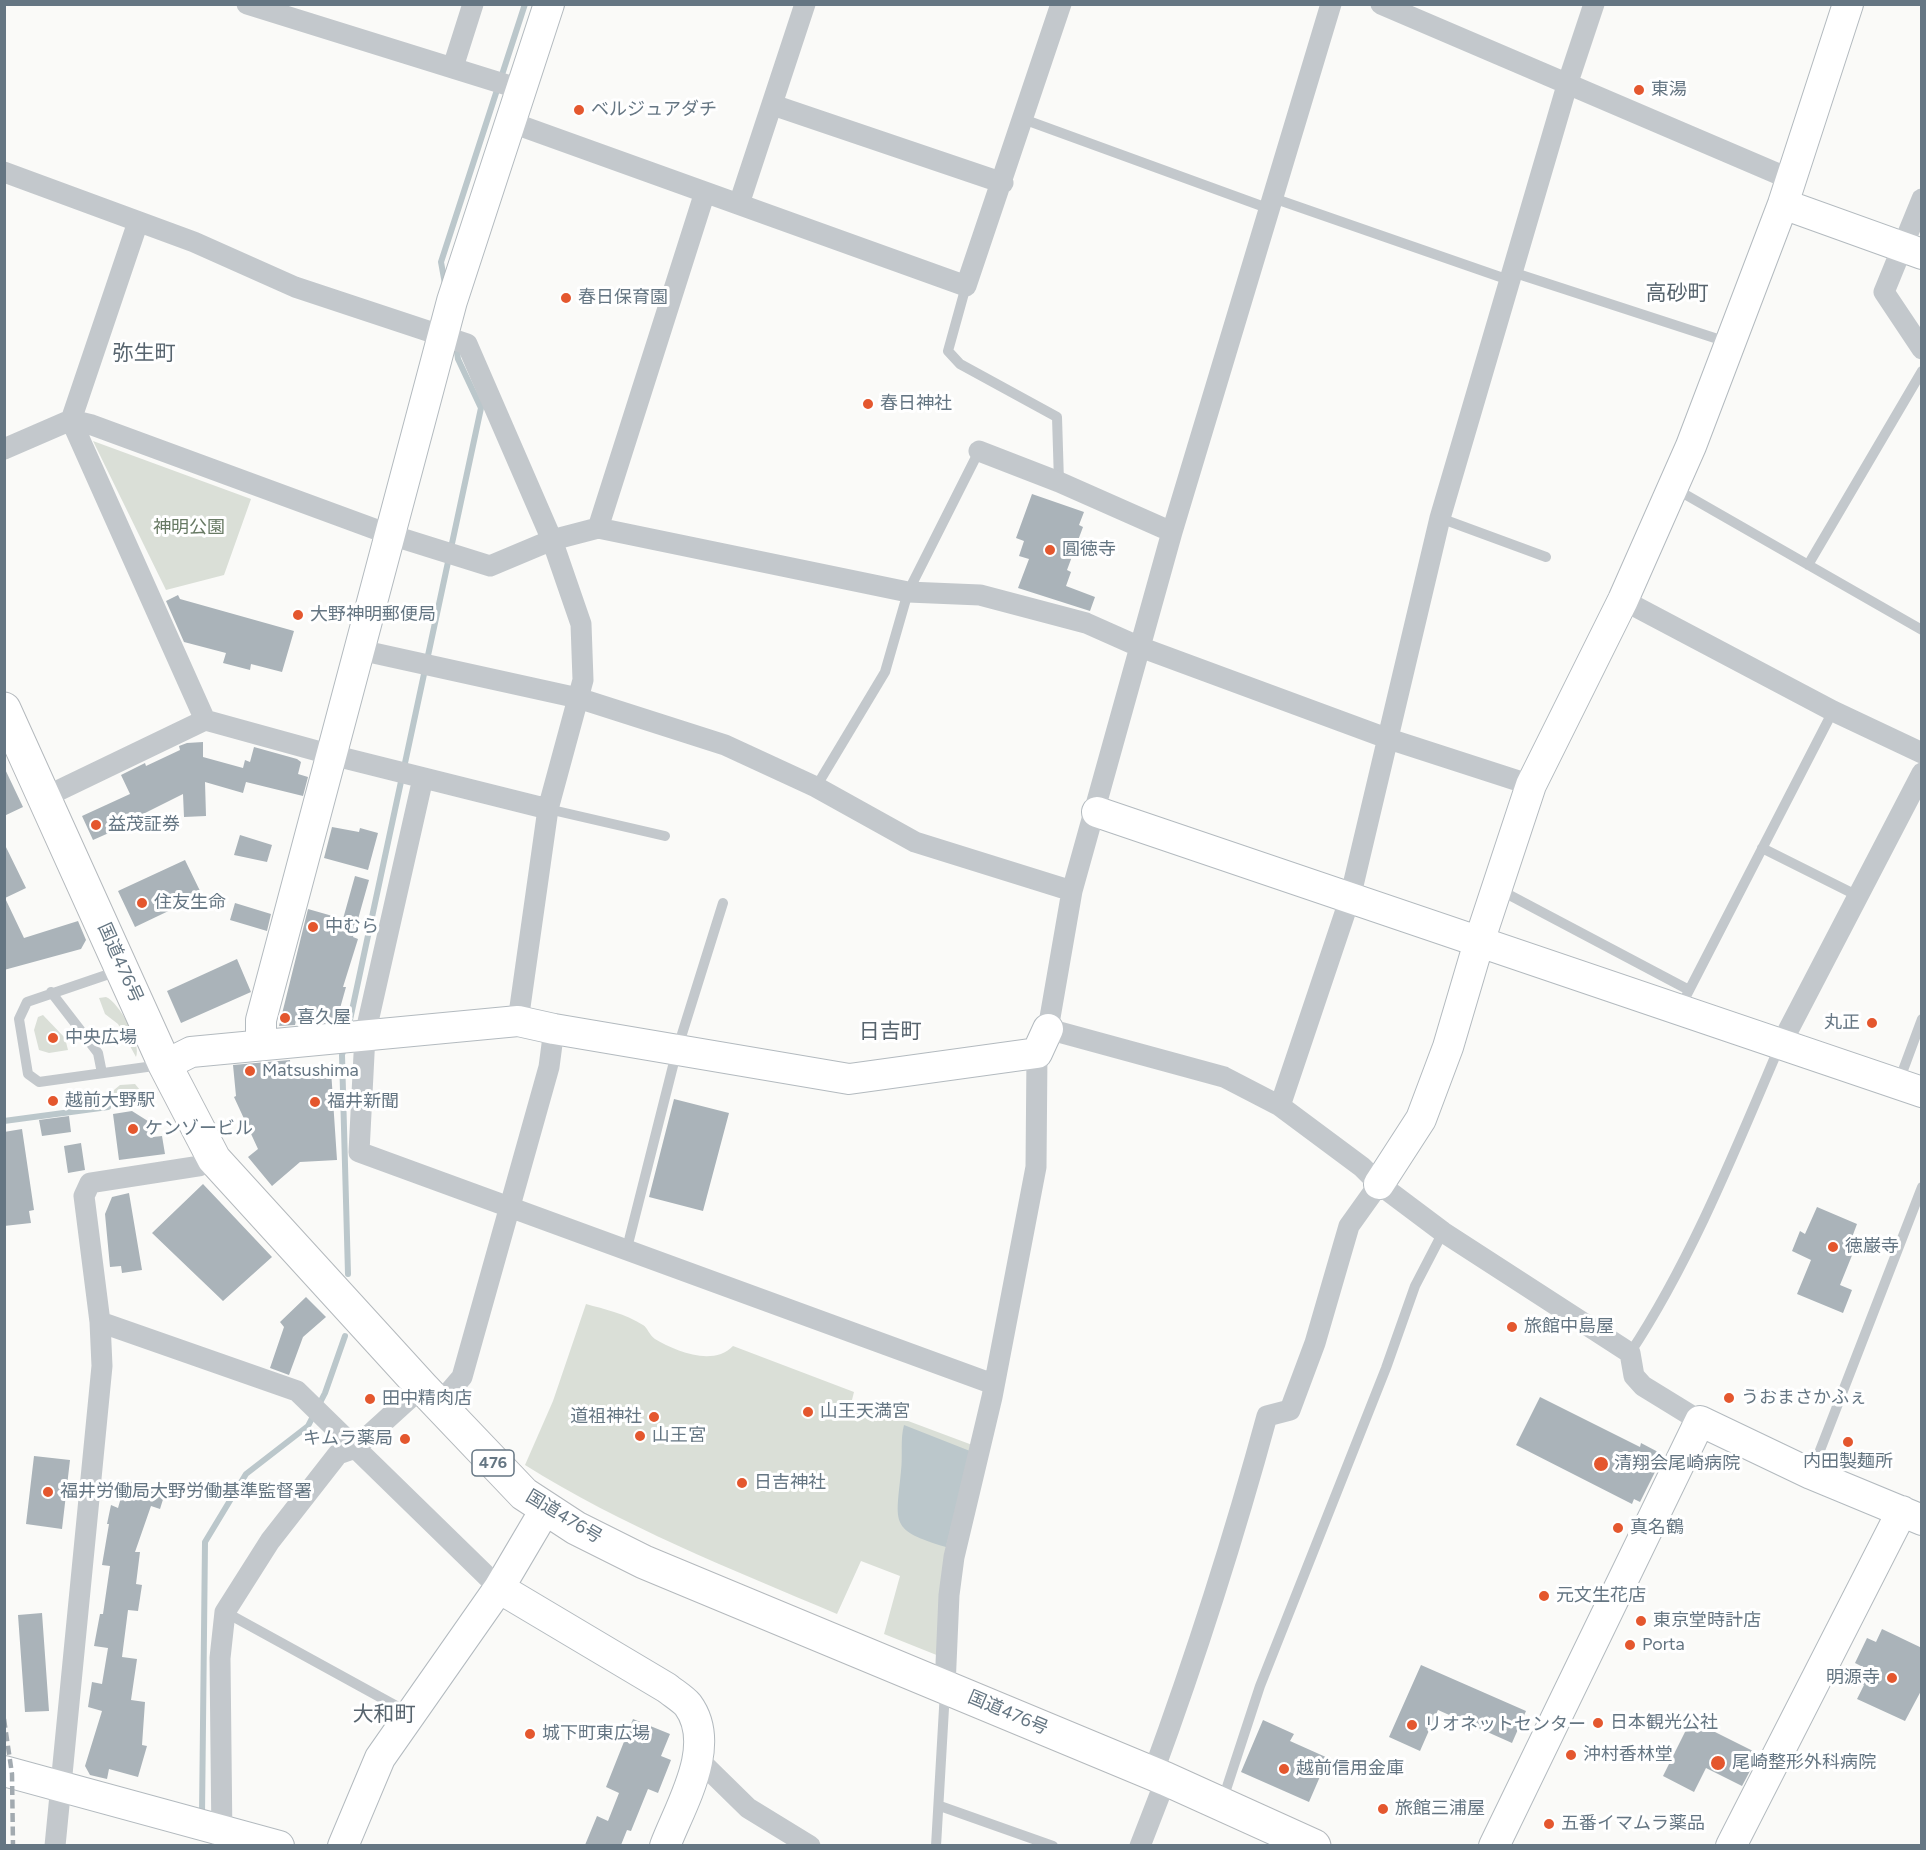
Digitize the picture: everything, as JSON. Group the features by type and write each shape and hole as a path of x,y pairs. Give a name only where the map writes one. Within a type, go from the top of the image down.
{"highway":[{"name":"国道476号","path":"4,709 165,1065 214,1159 507,1478 545,1510 644,1562 1159,1776 1314,1845"}],"street":[{"path":"247,4 520,89"},
{"path":"453,67 473,4"},
{"path":"261,1045 261,1020 443,335 549,4"},
{"path":"739,204 805,4"},
{"path":"510,122 966,286 1003,183 1061,4"},
{"path":"945,1687 949,1595 954,1557 993,1384 1036,1167 1043,1041 1072,891 1097,812 1172,532 1331,4"},
{"path":"1381,4 1568,82 1786,191 1911,250"},
{"path":"1280,1106 1350,898 1440,518 1568,82 1594,4"},
{"path":"1140,1845 1194,1660 1245,1498 1267,1416 1290,1410 1315,1343 1349,1226 1421,1119 1448,1047 1496,888 1531,785 1623,600 1672,487 1730,343 1786,191 1848,4"},
{"path":"772,105 1003,183"},
{"path":"4,172 194,242 295,287 467,344 552,540 581,624 583,680 548,809 518,1021"},
{"path":"598,528 705,192"},
{"path":"1922,199 1911,250 1884,292 1922,349"},
{"path":"138,222 71,420 205,720"},
{"path":"4,449 71,420 92,425 391,535 490,566 552,540 598,528 908,592 980,595 1086,623 1140,646 1389,739 1531,785"},
{"path":"979,451 1059,482 1172,532"},
{"path":"1623,600 1833,711 1922,753"},
{"path":"360,650 578,698 725,745 816,787 915,842 1072,891"},
{"path":"45,797 205,720 332,755 548,809"},
{"path":"1780,1044 1922,773"},
{"path":"423,778 352,1037 359,1152 509,1208 627,1248 845,1332 993,1384"},
{"path":"1097,812 1479,942 1684,1000 1780,1044 1910,1088"},
{"path":"165,1065 191,1052 518,1021 849,1079 1043,1041 1224,1077 1280,1106 1362,1167 1379,1184 1443,1233 1630,1353 1634,1376 1643,1386 1700,1421 1811,1474 1912,1515 1731,1845"},
{"path":"211,1831 220,1658 225,1612 270,1541 338,1454 355,1448 430,1396 462,1377 549,1067 554,1029"},
{"path":"55,1845 102,1366 100,1322 84,1196 90,1183 199,1166 214,1159"},
{"path":"100,1322 297,1391 498,1588 667,1688 688,1705 699,1727 698,1759 665,1845"},
{"path":"1494,1845 1700,1421"},
{"path":"343,1845 380,1758 498,1588 545,1510"},
{"path":"698,1759 748,1808 810,1845"},
{"path":"4,1771 211,1831 279,1845"}],"lane":[{"path":"1023,120 1272,203 1730,343"},
{"path":"966,286 948,351 960,364 1057,417 1059,482"},
{"path":"1808,565 1922,371"},
{"path":"816,787 885,672 908,592 979,451"},
{"path":"1672,487 1922,630"},
{"path":"1440,518 1545,557"},
{"path":"1496,888 1684,1000 1833,711"},
{"path":"548,809 665,836"},
{"path":"1762,848 1858,896"},
{"path":"627,1248 677,1050 723,903"},
{"path":"123,970 51,992 27,1002 19,1019 28,1074 39,1082 165,1065"},
{"path":"51,992 98,1053 102,1073"},
{"path":"1910,1088 1922,1019"},
{"path":"1630,1353 1658,1311 1742,1134 1780,1044"},
{"path":"1811,1474 1922,1187"},
{"path":"1221,1803 1260,1686 1386,1368 1415,1286 1443,1233"},
{"path":"225,1612 411,1714"},
{"path":"936,1845 945,1687"},
{"path":"940,1806 1053,1845"}],"green space":[{"name":"神明公園","path":"93,441 251,499 224,575 166,590"},
{"path":"106,997 123,1015 133,1034 136,1043 136,1057 118,1024 105,1014 99,998"},
{"path":"43,1015 65,1038 68,1050 49,1053 39,1050 34,1030 38,1017"},
{"path":"135,1084 140,1090 136,1090 137,1096 130,1100 108,1095 120,1085"},
{"path":"586,1304 636,1321 645,1326 655,1339 683,1352 694,1355 715,1355 733,1346 854,1392 852,1400 975,1446 939,1656 884,1634 900,1576 861,1561 837,1614 638,1527 525,1465 553,1401"}],"shaded area":[{"path":"904,1425 970,1451 946,1547 914,1535 900,1522 898,1503"}],"building":[{"path":"1032,494 1084,512 1079,525 1083,527 1067,570 1071,572 1066,586 1095,597 1090,611 1018,588 1029,559 1019,556 1024,541 1016,538"},
{"path":"178,595 180,599 294,631 282,672 251,664 250,670 223,663 226,653 184,642 166,601"},
{"path":"203,742 203,757 243,768 245,760 250,762 254,747 297,759 301,762 298,774 308,777 303,796 246,782 243,793 205,782 206,816 184,817 183,794 137,817 138,820 93,840 82,816 130,794 121,775 180,750 179,746"},
{"path":"4,767 23,807 4,816"},
{"path":"332,827 359,832 360,828 378,833 368,870 324,858"},
{"path":"240,835 272,845 267,862 234,855"},
{"path":"4,843 26,888 5,898 24,938 78,921 86,940 81,949 4,970"},
{"path":"185,860 202,895 135,927 118,891"},
{"path":"355,876 369,880 353,937 358,939 343,987 346,987 337,1019 322,1015 320,1022 297,1016 295,1025 279,1026 308,909 343,919"},
{"path":"235,903 271,914 267,931 230,920"},
{"path":"237,959 251,992 181,1023 167,991"},
{"path":"290,1060 291,1072 331,1070 337,1160 300,1162 272,1186 248,1157 258,1149 234,1097 236,1096 233,1065"},
{"path":"674,1099 729,1113 703,1211 649,1197"},
{"path":"132,1111 151,1123 153,1137 162,1136 165,1154 119,1160 113,1114"},
{"path":"69,1116 71,1132 42,1136 39,1120"},
{"path":"22,1129 34,1210 29,1211 31,1223 4,1226 4,1132"},
{"path":"81,1143 85,1170 68,1173 64,1146"},
{"path":"203,1184 272,1257 223,1301 152,1233"},
{"path":"129,1193 142,1270 122,1273 121,1266 110,1267 105,1214 112,1197"},
{"path":"1817,1207 1857,1224 1851,1240 1857,1243 1840,1285 1852,1290 1843,1313 1797,1294 1811,1260 1792,1251 1800,1231 1805,1234"},
{"path":"306,1297 326,1317 303,1337 289,1375 270,1368 284,1327 280,1322"},
{"path":"1540,1397 1640,1447 1641,1443 1660,1453 1657,1460 1660,1462 1640,1502 1634,1499 1632,1504 1516,1445"},
{"name":"福井労働局大野労働基準監督署","path":"34,1456 70,1460 62,1529 26,1524"},
{"path":"126,1480 165,1493 160,1509 151,1506 135,1552 140,1552 136,1584 142,1585 138,1611 128,1610 122,1657 137,1659 131,1700 145,1702 142,1745 147,1746 138,1777 109,1769 107,1779 90,1775 85,1766 102,1711 88,1707 92,1682 102,1684 108,1648 94,1646 100,1614 103,1614 110,1566 102,1565 109,1524 107,1524 111,1505 118,1508"},
{"path":"42,1613 49,1711 25,1712 18,1615"},
{"path":"1882,1629 1922,1648 1922,1689 1905,1721 1857,1699 1864,1685 1856,1680 1863,1667 1855,1663 1867,1638 1876,1642"},
{"path":"1421,1665 1526,1711 1512,1743 1438,1710 1420,1751 1389,1737"},
{"path":"633,1719 670,1734 661,1756 671,1760 658,1793 648,1789 631,1831 627,1830 621,1845 585,1845 597,1816 608,1821 619,1793 606,1787"},
{"path":"1263,1720 1294,1734 1290,1741 1328,1758 1309,1802 1241,1772"},
{"path":"1691,1720 1759,1754 1742,1786 1706,1768 1694,1792 1663,1776"}],"waterway":[{"path":"445,284 441,262 525,4"},
{"path":"348,1029 481,408 458,359 456,344"},
{"path":"345,1045 342,1055 348,1274"},
{"path":"4,1121 108,1107"},
{"path":"202,1815 205,1542 246,1474 308,1426 325,1393 345,1336"}],"railway":[{"path":"4,1719 12,1774 13,1846"}],"place":[{"name":"東湯","path":"1639,90"},
{"name":"ベルジュアダチ","path":"579,110"},
{"name":"春日保育園","path":"566,298"},
{"name":"春日神社","path":"868,404"},
{"name":"圓徳寺","path":"1050,550"},
{"name":"大野神明郵便局","path":"298,615"},
{"name":"益茂証券","path":"96,825"},
{"name":"住友生命","path":"142,903"},
{"name":"中むら","path":"313,927"},
{"name":"喜久屋","path":"285,1018"},
{"name":"丸正","path":"1872,1023"},
{"name":"中央広場","path":"53,1038"},
{"name":"Matsushima","path":"250,1071"},
{"name":"越前大野駅","path":"53,1101"},
{"name":"福井新聞","path":"315,1102"},
{"name":"ケンゾービル","path":"133,1129"},
{"name":"徳巌寺","path":"1833,1247"},
{"name":"旅館中島屋","path":"1512,1327"},
{"name":"うおまさかふぇ","path":"1729,1398"},
{"name":"田中精肉店","path":"370,1399"},
{"name":"山王天満宮","path":"808,1412"},
{"name":"道祖神社","path":"654,1417"},
{"name":"山王宮","path":"640,1436"},
{"name":"キムラ薬局","path":"405,1439"},
{"name":"内田製麺所","path":"1848,1442"},
{"name":"清翔会尾崎病院","path":"1601,1464"},
{"name":"日吉神社","path":"742,1483"},
{"name":"福井労働局大野労働基準監督署","path":"48,1492"},
{"name":"真名鶴","path":"1618,1528"},
{"name":"元文生花店","path":"1544,1596"},
{"name":"東京堂時計店","path":"1641,1621"},
{"name":"Porta","path":"1630,1645"},
{"name":"明源寺","path":"1892,1678"},
{"name":"日本観光公社","path":"1598,1723"},
{"name":"リオネットセンター","path":"1412,1725"},
{"name":"城下町東広場","path":"530,1734"},
{"name":"沖村香林堂","path":"1571,1755"},
{"name":"尾崎整形外科病院","path":"1718,1763"},
{"name":"越前信用金庫","path":"1284,1769"},
{"name":"旅館三浦屋","path":"1383,1809"},
{"name":"五番イマムラ薬品","path":"1549,1824"}],"district":[{"name":"高砂町","path":"1677,294"},
{"name":"弥生町","path":"144,354"},
{"name":"日吉町","path":"890,1032"},
{"name":"大和町","path":"384,1715"}]}
